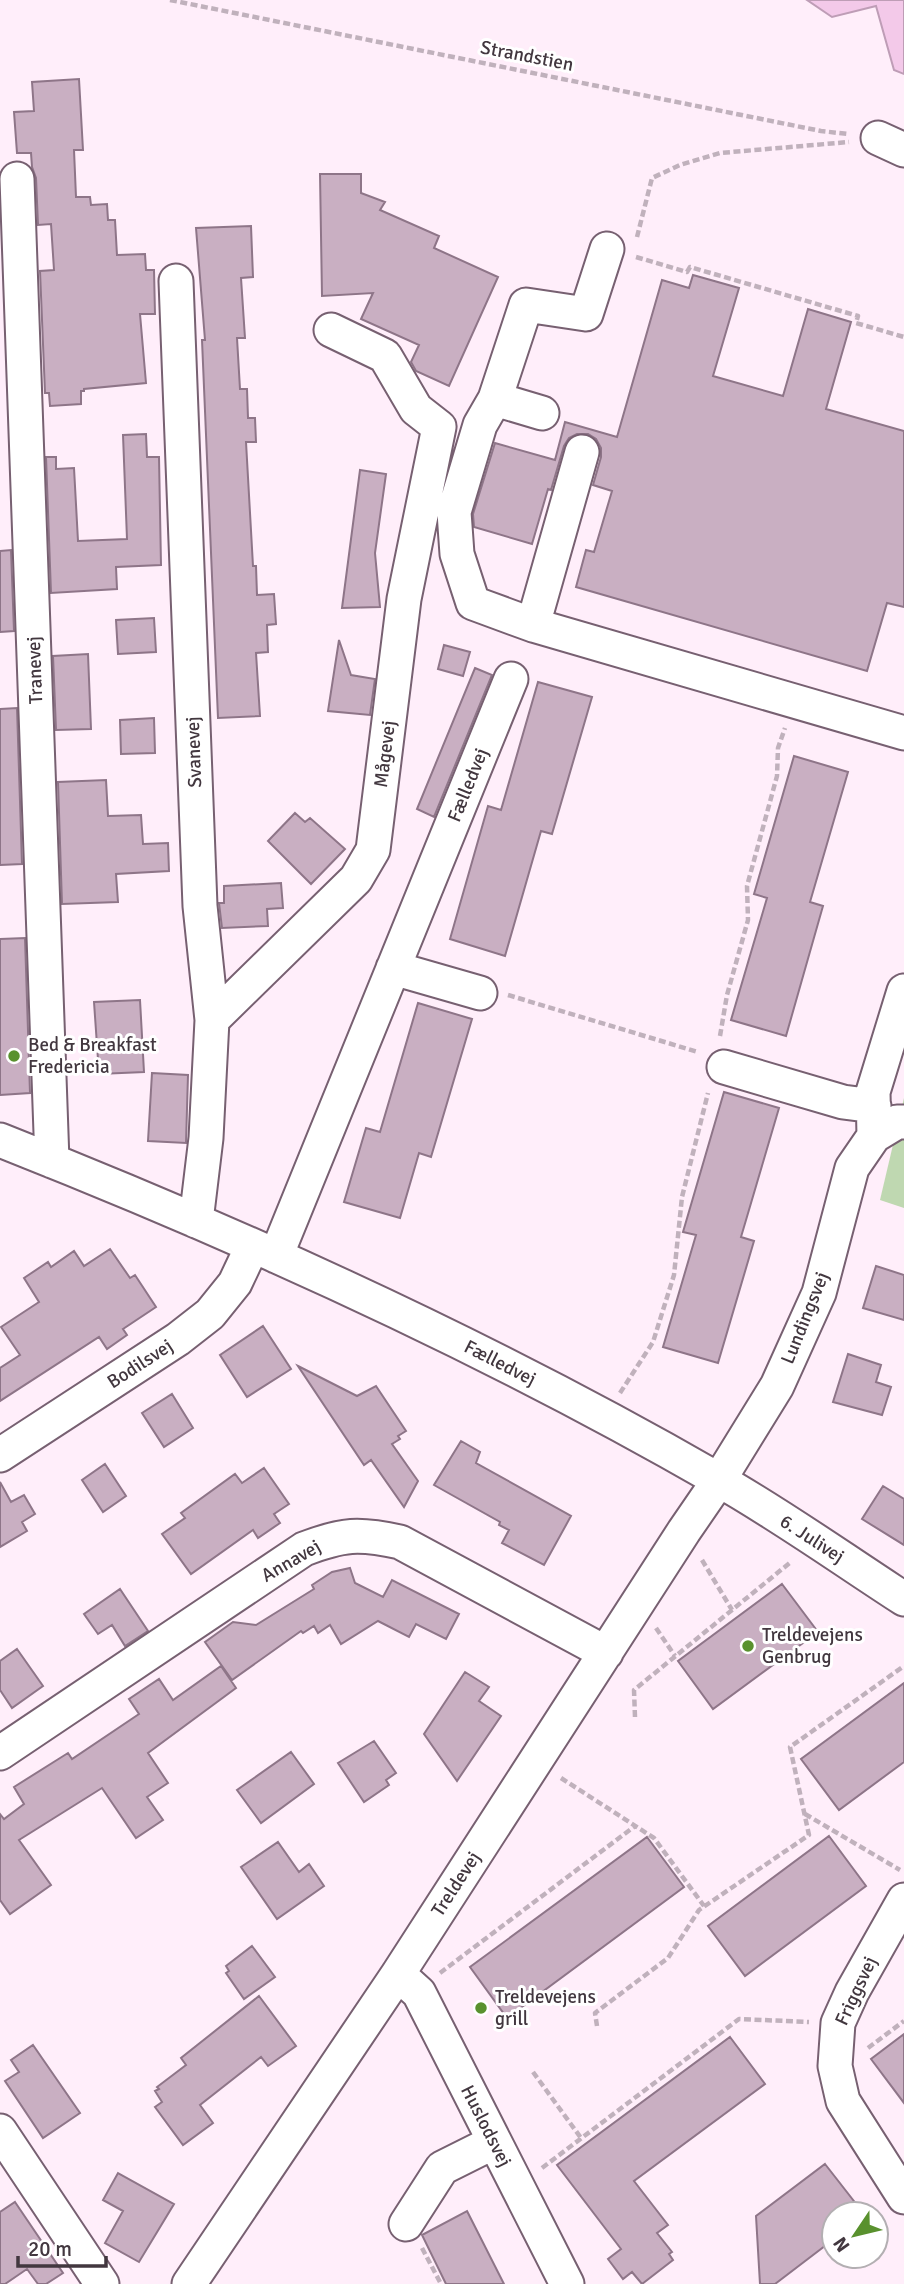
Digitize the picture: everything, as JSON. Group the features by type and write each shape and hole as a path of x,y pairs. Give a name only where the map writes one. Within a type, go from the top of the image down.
{"street":[{"name":"Tranevej","path":"17,179 52,1161"},
{"path":"620,253 586,314 526,305 495,399 480,425 454,512 457,554 473,603 533,625 902,723"},
{"name":"Svanevej","path":"176,281 200,906 212,1020 206,1138 196,1221"},
{"name":"Mågevej","path":"212,1020 356,879 373,850 404,599 439,427 416,409 385,356 331,330"},
{"path":"495,399 542,413"},
{"path":"533,625 582,452"},
{"name":"Fælledvej","path":"264,1251 393,968 511,679"},
{"path":"393,968 480,993"},
{"name":"Lundingsvej","path":"719,1480 777,1386 819,1293 852,1168 874,1121 873,1092 904,991"},
{"path":"724,1067 844,1102 874,1121 904,1122"},
{"name":"Fælledvej","path":"0,1140 264,1251 501,1363 719,1480"},
{"name":"Bodilsvej","path":"0,1455 178,1339 210,1314 264,1251"},
{"name":"Treldevej","path":"189,2284 408,1984 536,1761 719,1480"},
{"name":"6. Julivej","path":"719,1480 904,1599"},
{"name":"Annavej","path":"0,1753 304,1549 335,1537 368,1535 400,1542 606,1653"},
{"name":"Friggsvej","path":"904,1900 852,1992 838,2023 835,2066 843,2101 904,2197"},
{"name":"Huslodsvej","path":"408,1984 494,2142 566,2284"},
{"path":"0,2131 102,2284"},
{"path":"406,2224 442,2168 494,2142"}],"path":[{"name":"Strandstien","path":"170,0 891,144"},
{"path":"821,145 769,147 720,153 680,164 652,178 620,253 687,272 690,267 858,316 856,323 904,337"},
{"path":"480,993 486,989 717,1057 724,1067"},
{"path":"684,1531 732,1610"},
{"path":"635,1717 634,1690 795,1559 807,1536"},
{"path":"597,2026 595,2012 668,1958 699,1910 808,1835 790,1748 904,1666"},
{"path":"536,1761 654,1838 704,1906"},
{"path":"804,1813 904,1873"},
{"path":"408,1984 434,1978 635,1826"},
{"path":"517,2187 739,2019 838,2023"},
{"path":"533,2072 582,2138"},
{"path":"406,2224 425,2251 441,2284"}],"green space":[{"path":"904,1098 904,1208 880,1200"}],"shaded area":[{"path":"807,0 904,0 904,74 894,70 876,6 832,17"}],"building":[{"path":"79,79 83,150 74,150 76,197 90,197 91,205 107,204 108,220 115,220 117,255 145,254 146,270 154,270 155,314 140,314 146,383 84,389 81,391 81,404 50,406 49,393 45,393 40,271 54,270 51,224 38,225 36,178 31,153 17,153 14,112 34,111 32,82"},
{"path":"320,174 361,174 361,193 385,202 380,210 439,236 434,248 498,277 449,386 416,371 411,362 419,345 361,319 373,293 322,296"},
{"path":"251,226 253,277 241,278 245,338 237,338 240,389 247,389 248,418 255,418 256,442 246,442 257,595 274,594 276,624 267,625 268,652 256,653 260,716 218,718 202,340 205,340 196,228"},
{"path":"693,275 739,288 713,376 783,396 808,309 851,322 826,409 904,431 904,607 887,603 867,671 576,587 586,550 594,552 612,491 593,485 601,448 596,439 588,434 577,434 569,438 564,446 532,544 474,527 473,514 495,443 555,460 565,422 617,437 662,280 689,288"},
{"path":"146,434 147,457 159,457 161,565 116,567 117,589 51,593 46,457 56,457 56,469 74,468 78,541 127,539 123,435"},
{"path":"360,470 386,474 375,553 380,607 342,608"},
{"path":"11,550 14,631 0,632 0,551"},
{"path":"154,618 156,652 118,654 116,620"},
{"path":"339,640 351,675 375,679 370,715 328,711"},
{"path":"444,645 470,652 463,676 438,669"},
{"path":"88,654 91,729 56,730 53,656"},
{"path":"475,668 492,675 434,817 417,809"},
{"path":"538,682 592,697 552,834 541,831 505,956 450,939 488,806 501,810"},
{"path":"17,708 22,864 0,865 0,709"},
{"path":"154,718 155,753 121,754 120,720"},
{"path":"794,756 848,772 810,902 823,906 786,1036 731,1020 767,898 754,894"},
{"path":"106,780 108,816 141,815 143,844 168,843 169,871 116,874 118,902 62,904 58,782"},
{"path":"295,813 305,822 310,818 345,849 311,884 268,841"},
{"path":"281,883 283,908 267,909 268,926 222,928 219,903 224,903 224,886"},
{"path":"25,938 30,1093 0,1095 0,939"},
{"path":"140,1000 144,1072 99,1074 94,1002"},
{"path":"418,1003 472,1019 431,1157 419,1153 400,1218 344,1202 366,1128 380,1132"},
{"path":"152,1073 188,1075 186,1143 148,1141"},
{"path":"724,1092 779,1108 741,1237 754,1241 718,1363 663,1347 696,1235 683,1232"},
{"path":"110,1249 130,1278 135,1275 156,1307 123,1329 127,1335 107,1349 99,1337 0,1401 0,1368 20,1355 1,1327 39,1302 24,1278 48,1262 51,1267 74,1251 84,1266"},
{"path":"876,1266 904,1275 904,1320 863,1308"},
{"path":"263,1326 291,1369 247,1397 220,1355"},
{"path":"848,1354 881,1365 876,1382 891,1387 882,1415 833,1402"},
{"path":"298,1366 357,1396 376,1386 406,1431 392,1444 418,1481 404,1507 371,1460 364,1465"},
{"path":"172,1394 193,1428 164,1447 142,1413"},
{"path":"461,1441 480,1452 476,1463 571,1516 544,1565 502,1543 509,1530 499,1525 500,1522 434,1485"},
{"path":"105,1464 126,1496 103,1512 82,1480"},
{"path":"264,1468 289,1504 274,1514 280,1523 258,1538 253,1530 191,1574 162,1534 185,1518 181,1513 235,1474 242,1483"},
{"path":"0,1482 11,1502 24,1495 35,1514 22,1522 27,1531 0,1547"},
{"path":"883,1486 904,1499 904,1545 862,1519"},
{"path":"350,1568 355,1583 383,1597 392,1580 459,1614 446,1639 416,1624 409,1637 378,1621 341,1644 330,1625 318,1633 314,1626 303,1633 301,1631 232,1680 205,1642 233,1622 256,1625 314,1589 312,1585 332,1572"},
{"path":"782,1584 818,1632 713,1709 678,1661"},
{"path":"120,1589 148,1631 125,1646 112,1625 98,1634 84,1614"},
{"path":"17,1649 43,1686 12,1708 0,1690 0,1661"},
{"path":"221,1666 236,1688 148,1753 168,1783 147,1797 163,1820 136,1838 102,1788 19,1840 51,1885 10,1914 0,1900 0,1814 4,1819 24,1804 14,1787 68,1753 72,1759 139,1714 129,1699 159,1679 173,1700"},
{"path":"465,1672 489,1687 479,1701 501,1716 457,1781 424,1734"},
{"path":"904,1683 904,1762 839,1810 801,1759"},
{"path":"374,1741 396,1773 386,1780 389,1785 364,1802 338,1763"},
{"path":"291,1752 314,1784 261,1823 237,1790"},
{"path":"829,1836 866,1886 745,1976 708,1926"},
{"path":"647,1837 684,1887 507,2018 470,1967"},
{"path":"278,1842 299,1872 309,1864 324,1886 277,1919 241,1867"},
{"path":"252,1946 275,1977 244,1999 226,1973 229,1971 226,1966"},
{"path":"259,1996 296,2046 268,2066 261,2057 200,2105 213,2123 183,2145 155,2107 162,2102 155,2091 159,2089 157,2087 186,2065 181,2058"},
{"path":"904,2034 904,2103 871,2059"},
{"path":"730,2037 765,2084 634,2181 668,2225 657,2233 672,2252 669,2254 673,2260 642,2284 632,2272 623,2279 608,2259 621,2249 557,2165"},
{"path":"33,2045 80,2113 43,2138 5,2081 19,2072 11,2060"},
{"path":"825,2164 853,2200 820,2200 820,2250 775,2284 760,2284 756,2216"},
{"path":"118,2173 174,2204 139,2262 105,2243 123,2211 103,2200"},
{"path":"15,2202 63,2273 46,2284 38,2284 27,2269 5,2284 0,2284 0,2212"},
{"path":"467,2211 504,2284 446,2284 422,2235"}],"place":[{"name":"Bed & Breakfast Fredericia","path":"14,1056"},
{"name":"Treldevejens Genbrug","path":"748,1646"},
{"name":"Treldevejens grill","path":"481,2008"}]}
